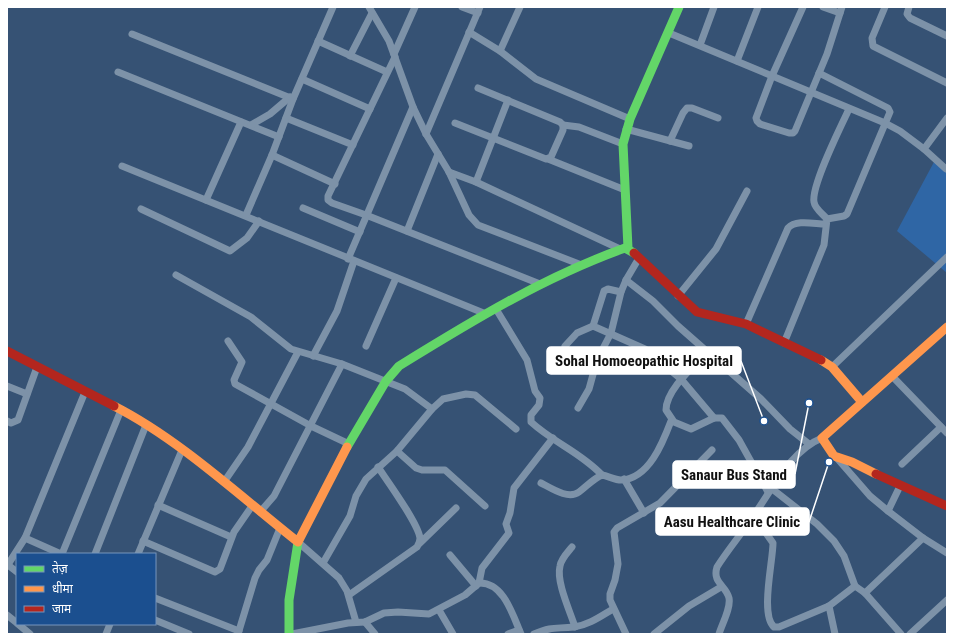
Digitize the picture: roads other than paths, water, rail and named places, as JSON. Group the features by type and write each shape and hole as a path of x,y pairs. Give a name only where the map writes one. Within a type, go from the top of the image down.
{"street":[{"path":"246,215 279,137 291,98 302,79 333,7"},
{"path":"415,7 388,72 334,184 328,200 332,203 540,284"},
{"path":"426,134 479,10 462,7"},
{"path":"500,51 520,7"},
{"path":"624,249 625,190 623,144 626,129 679,7"},
{"path":"700,45 714,7"},
{"path":"736,61 758,7"},
{"path":"803,7 772,76 756,118 760,124 789,133 793,133 811,93 841,10 823,7"},
{"path":"885,7 872,38 873,46 947,83"},
{"path":"909,7 907,14 910,18 947,36"},
{"path":"350,56 370,9"},
{"path":"370,9 387,38 413,107 426,134 449,172 469,215 478,225 580,264"},
{"path":"469,32 500,51 542,82 630,119"},
{"path":"669,33 885,123 900,131 946,168"},
{"path":"132,34 291,98"},
{"path":"318,42 388,72"},
{"path":"118,72 279,137"},
{"path":"746,324 791,224 826,222 847,214 890,112 888,108 819,74"},
{"path":"302,79 370,109"},
{"path":"478,88 560,122 563,125 579,127 623,144"},
{"path":"251,125 270,114 291,98"},
{"path":"476,182 508,100"},
{"path":"313,356 337,311 351,260 366,215 413,107"},
{"path":"670,141 683,113 687,108 692,108 718,118"},
{"path":"784,343 824,245 826,237 826,222 815,207 814,200 823,168 849,109"},
{"path":"286,118 353,145"},
{"path":"924,149 947,118"},
{"path":"206,200 241,122"},
{"path":"455,123 625,190"},
{"path":"548,159 563,130 563,125"},
{"path":"626,129 688,146"},
{"path":"407,231 438,154"},
{"path":"272,155 334,184"},
{"path":"122,166 246,215 351,260 486,314"},
{"path":"449,172 476,182 624,249 639,258 678,296 704,315 746,324 822,360 832,367 862,402"},
{"path":"678,296 716,249 747,191"},
{"path":"303,208 360,232"},
{"path":"141,210 226,250 233,250 247,238 259,221"},
{"path":"289,634 289,600 298,542 349,444 386,381 399,366 486,314 540,284 580,264 624,249"},
{"path":"832,367 947,257"},
{"path":"578,408 589,390 597,360 611,333 621,292 639,258"},
{"path":"176,274 246,314 291,349 342,364 386,381 410,392 432,409"},
{"path":"366,346 396,278"},
{"path":"626,280 653,301 707,352 762,399 794,432 809,444"},
{"path":"593,326 604,292 608,289 621,292"},
{"path":"496,309 526,360 535,391 540,398 539,405 531,416 531,422 553,438 578,453 602,475 618,480 624,479 638,472 652,460 661,447 671,421"},
{"path":"565,346 577,333 593,326 645,349 681,379 714,418"},
{"path":"719,634 729,603 727,594 716,578 717,566 754,516 769,490 809,444 822,438 947,328"},
{"path":"228,341 242,362 234,383 311,426 349,444"},
{"path":"7,351 121,410 146,425 224,482 323,562 339,578 349,595 356,622"},
{"path":"224,482 245,453 270,402 298,352"},
{"path":"707,352 681,379 669,398 666,410 671,421 691,429 714,418 722,418 732,430 769,490 817,524 834,541 844,556 855,586 865,593 901,634"},
{"path":"260,512 274,496 342,364"},
{"path":"7,420 11,422 18,420 37,367"},
{"path":"892,376 947,433"},
{"path":"7,386 27,394"},
{"path":"16,571 7,566 25,538 85,392"},
{"path":"323,562 350,516 361,486 378,467 397,451 432,409 443,399 470,394 475,396 516,429"},
{"path":"61,553 121,410"},
{"path":"95,553 146,425"},
{"path":"902,464 941,427"},
{"path":"477,585 482,568 509,533 506,524 510,513 514,488 553,438"},
{"path":"822,438 870,496 923,538 947,553"},
{"path":"138,553 182,450"},
{"path":"626,634 613,609 610,594 615,580 618,564 614,532 617,528 644,514 667,498 712,450"},
{"path":"397,451 416,468 422,470 445,470 485,506"},
{"path":"836,456 947,506"},
{"path":"378,467 409,514 420,537 420,542"},
{"path":"540,483 566,494 573,495 602,475"},
{"path":"624,479 644,514"},
{"path":"888,511 900,486"},
{"path":"158,505 232,538"},
{"path":"143,541 215,572 220,569 232,538 252,506"},
{"path":"349,595 410,552 456,508"},
{"path":"754,516 773,544 767,598 771,625 779,627 829,606 855,586"},
{"path":"156,598 239,632 258,570 267,560 280,528"},
{"path":"25,538 59,553"},
{"path":"865,593 923,538"},
{"path":"572,548 562,560 559,570 562,590 575,627"},
{"path":"450,555 477,585"},
{"path":"292,634 356,622 365,622 384,613 398,612 429,614 465,595 477,585 486,583 497,590 512,610 520,632 508,634"},
{"path":"654,634 688,606 721,587"},
{"path":"910,634 947,600"},
{"path":"829,606 835,634"},
{"path":"534,634 550,627 575,627 594,621 613,609"},
{"path":"439,610 452,634"},
{"path":"7,614 16,623"},
{"path":"156,620 189,634"},
{"path":"365,622 375,634"},
{"path":"18,625 28,634"}],"place":[{"name":"Sanaur Bus Stand","path":"809,403"},
{"name":"Sohal Homoeopathic Hospital","path":"764,421"},
{"name":"Aasu Healthcare Clinic","path":"829,462"}]}
